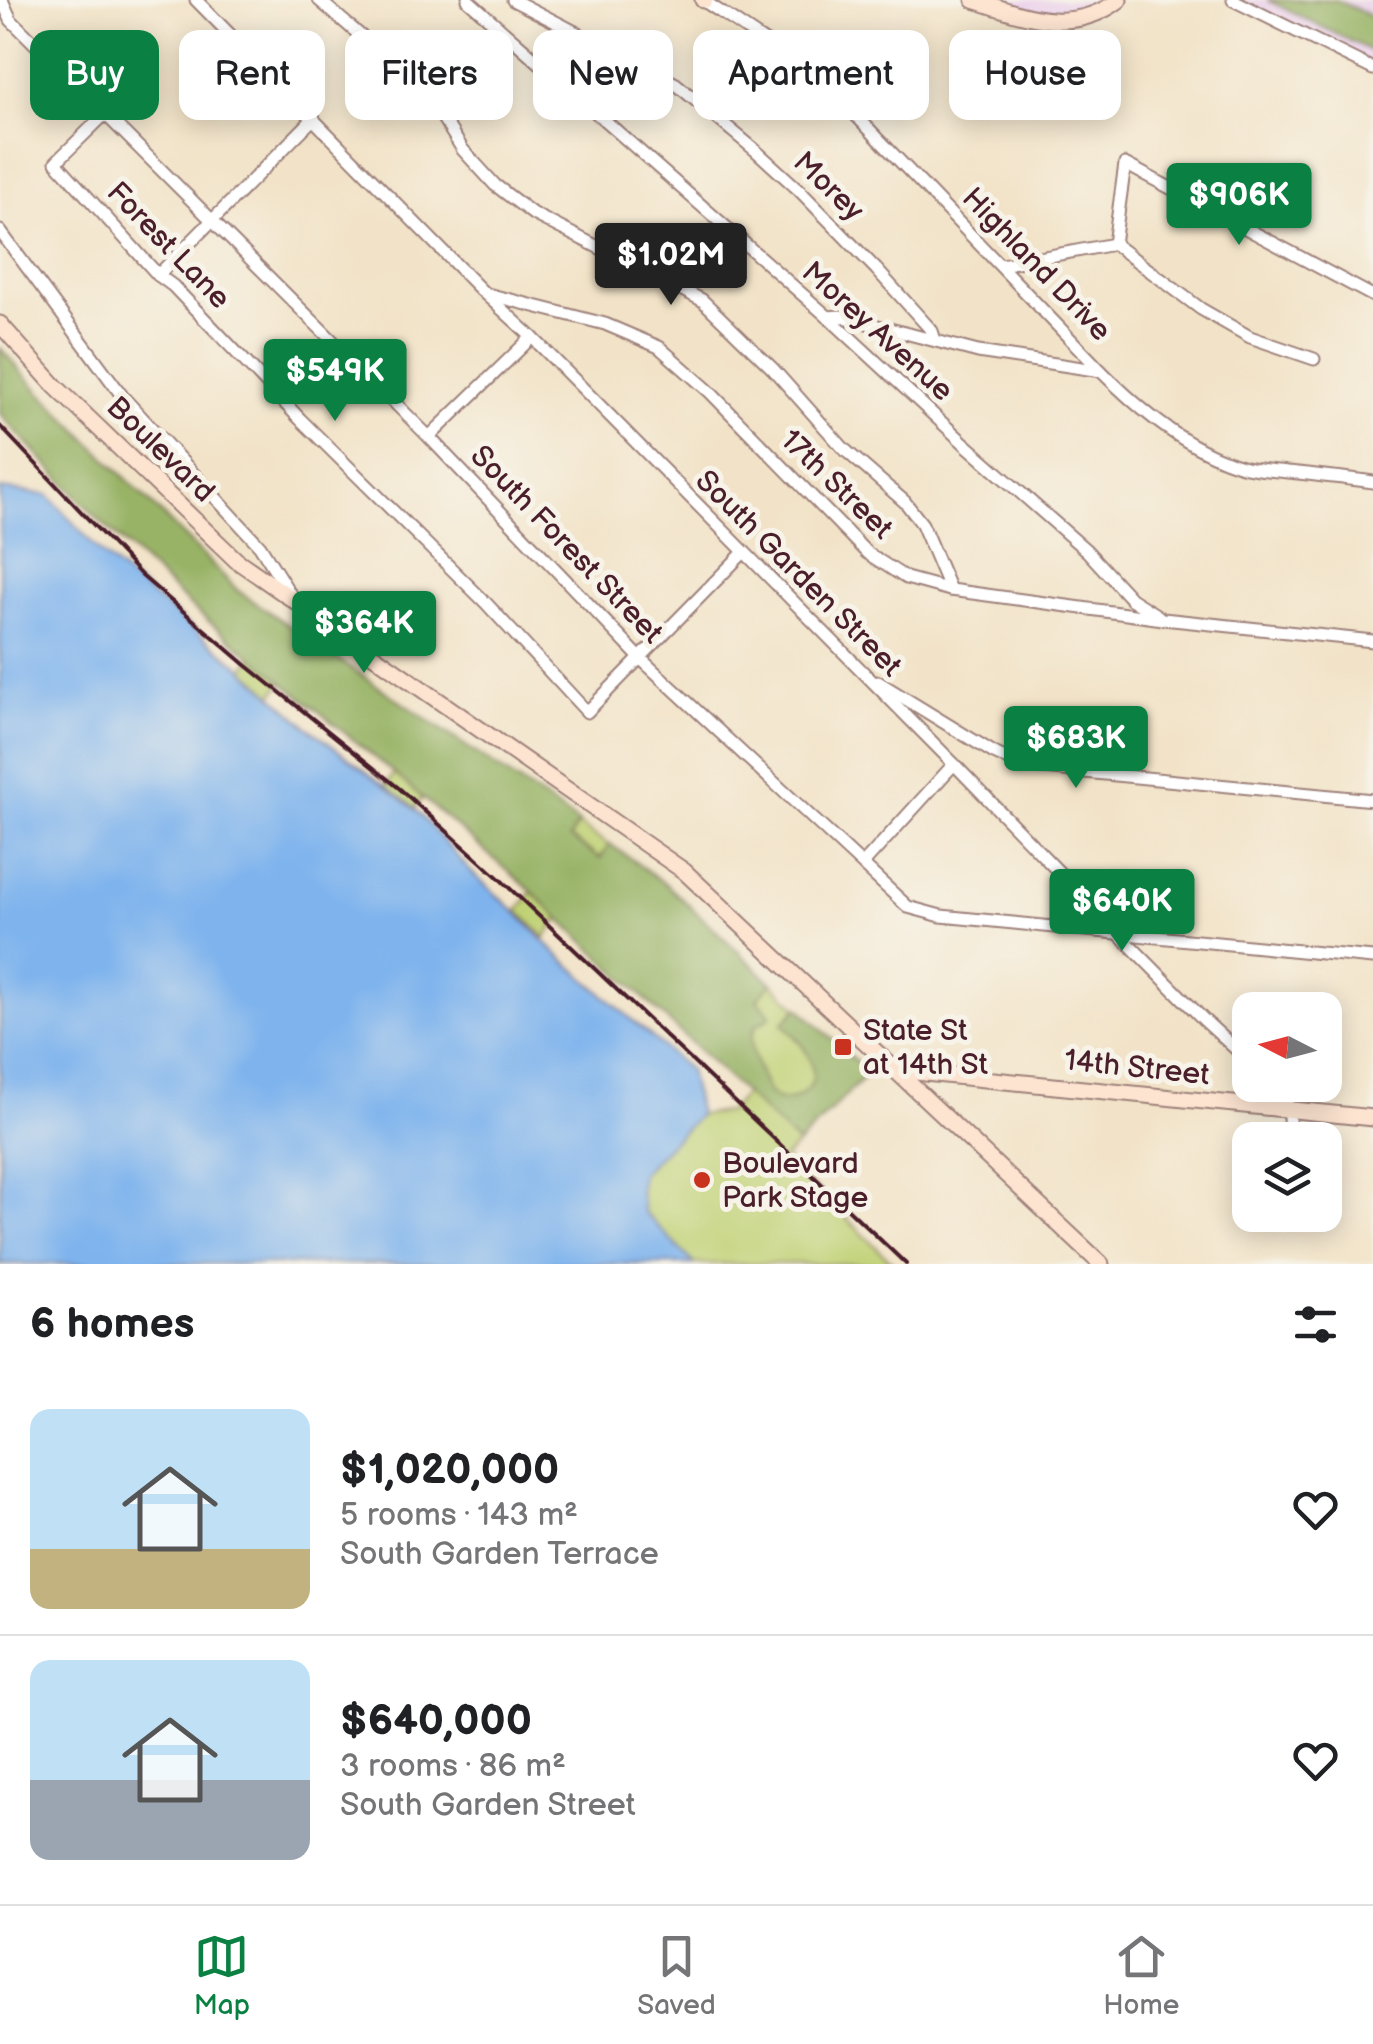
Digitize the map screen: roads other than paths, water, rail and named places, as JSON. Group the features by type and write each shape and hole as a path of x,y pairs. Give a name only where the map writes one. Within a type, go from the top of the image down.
{"main road":[{"path":"974,0 1024,16 1061,20 1098,14 1119,0"},
{"name":"Boulevard","path":"0,324 56,386 236,560 684,872 1101,1264"},
{"name":"14th Street","path":"895,1070 1373,1118"}],"street":[{"name":"South Forest Street","path":"2,0 10,20 30,40"},
{"name":"South Garden Street","path":"196,0 226,30"},
{"path":"319,0 380,52 437,109 463,150 495,185 533,214 702,300 772,369 844,449 905,502 922,524 950,590"},
{"name":"Morey Avenue","path":"468,0 828,317 1088,552 1131,599 1162,618"},
{"name":"Morey","path":"513,0 676,84 798,190 932,330 935,340"},
{"name":"Highland Drive","path":"704,0 823,80 1101,371 1156,419 1186,439 1245,467 1373,482"},
{"path":"1233,0 1373,69"},
{"name":"Forest Lane","path":"99,120 56,162 158,274 486,602 587,712 640,658"},
{"name":"South Forest Street","path":"111,120 429,436 640,658 908,907 941,916 1373,958"},
{"path":"158,274 312,120"},
{"name":"South Garden Street","path":"316,120 1232,1046"},
{"path":"1114,244 1125,164 1373,296"},
{"path":"0,230 123,397 260,546 295,602"},
{"path":"1001,265 1114,244 1217,318 1250,336 1314,359"},
{"name":"17th Street","path":"483,292 605,324 658,347 709,391 867,552 906,578 950,590 1373,642"},
{"path":"828,317 840,316 978,352 1101,371"},
{"path":"429,436 532,337"},
{"path":"640,658 742,552"},
{"path":"862,672 1022,766 1373,800"},
{"path":"864,864 954,764"},
{"path":"1287,1102 1291,1110 1290,1122"}],"water":[{"path":"0,489 48,495 102,554 137,584 241,667 308,727 415,809 472,873 689,1070 699,1115 641,1173 640,1191 643,1211 694,1264 0,1264"}],"railway":[{"path":"0,426 142,576 400,789 906,1264"}],"place":[{"name":"State St at 14th St","path":"843,1047"},
{"name":"Boulevard Park Stage","path":"702,1180"}]}
